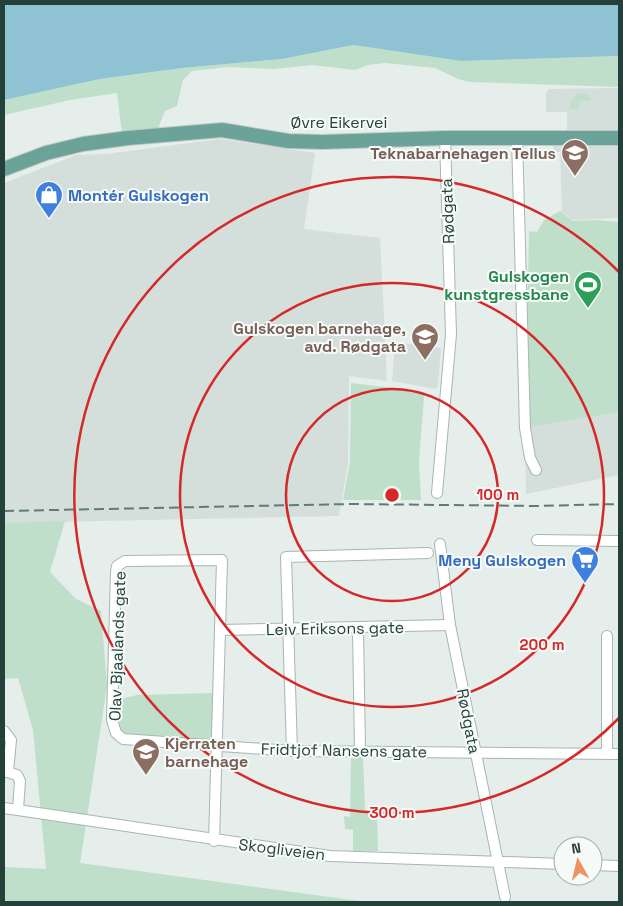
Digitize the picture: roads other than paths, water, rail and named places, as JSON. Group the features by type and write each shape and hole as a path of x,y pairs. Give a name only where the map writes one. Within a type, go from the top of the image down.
{"main road":[{"name":"Øvre Eikervei","path":"4,169 46,153 83,144 222,130 288,141 322,142 444,138 619,138"}],"street":[{"name":"Rødgata","path":"437,493 451,334 444,138"},
{"path":"517,138 525,428 530,458 536,470"},
{"path":"537,540 619,541"},
{"name":"Rødgata","path":"440,544 450,625 505,897"},
{"path":"292,751 286,557 428,553"},
{"name":"Olav Bjaalands gate","path":"123,738 116,732 112,720 117,566 125,561 222,560 220,630"},
{"name":"Leiv Eriksons gate","path":"220,630 358,629 450,625"},
{"path":"358,629 360,751"},
{"path":"214,841 220,630"},
{"path":"607,636 607,754"},
{"path":"4,731 11,740 6,772 17,775 20,780 18,809"},
{"name":"Fridtjof Nansens gate","path":"123,738 292,751 619,754"},
{"name":"Skogliveien","path":"4,808 214,841 330,856 553,864"},
{"path":"603,865 619,866"}],"water":[{"path":"4,4 619,4 619,56 461,61 354,45 282,59 182,68 100,79 4,100"}],"railway":[{"path":"4,511 351,504 538,506 619,504"}],"place":[{"name":"Teknabarnehagen Tellus","path":"575,177"},
{"name":"Montér Gulskogen","path":"49,219"},
{"name":"Gulskogen kunstgressbane","path":"588,309"},
{"name":"Gulskogen barnehage, avd. Rødgata","path":"425,361"},
{"name":"Meny Gulskogen","path":"585,584"},
{"name":"Kjerraten barnehage","path":"146,776"}]}
